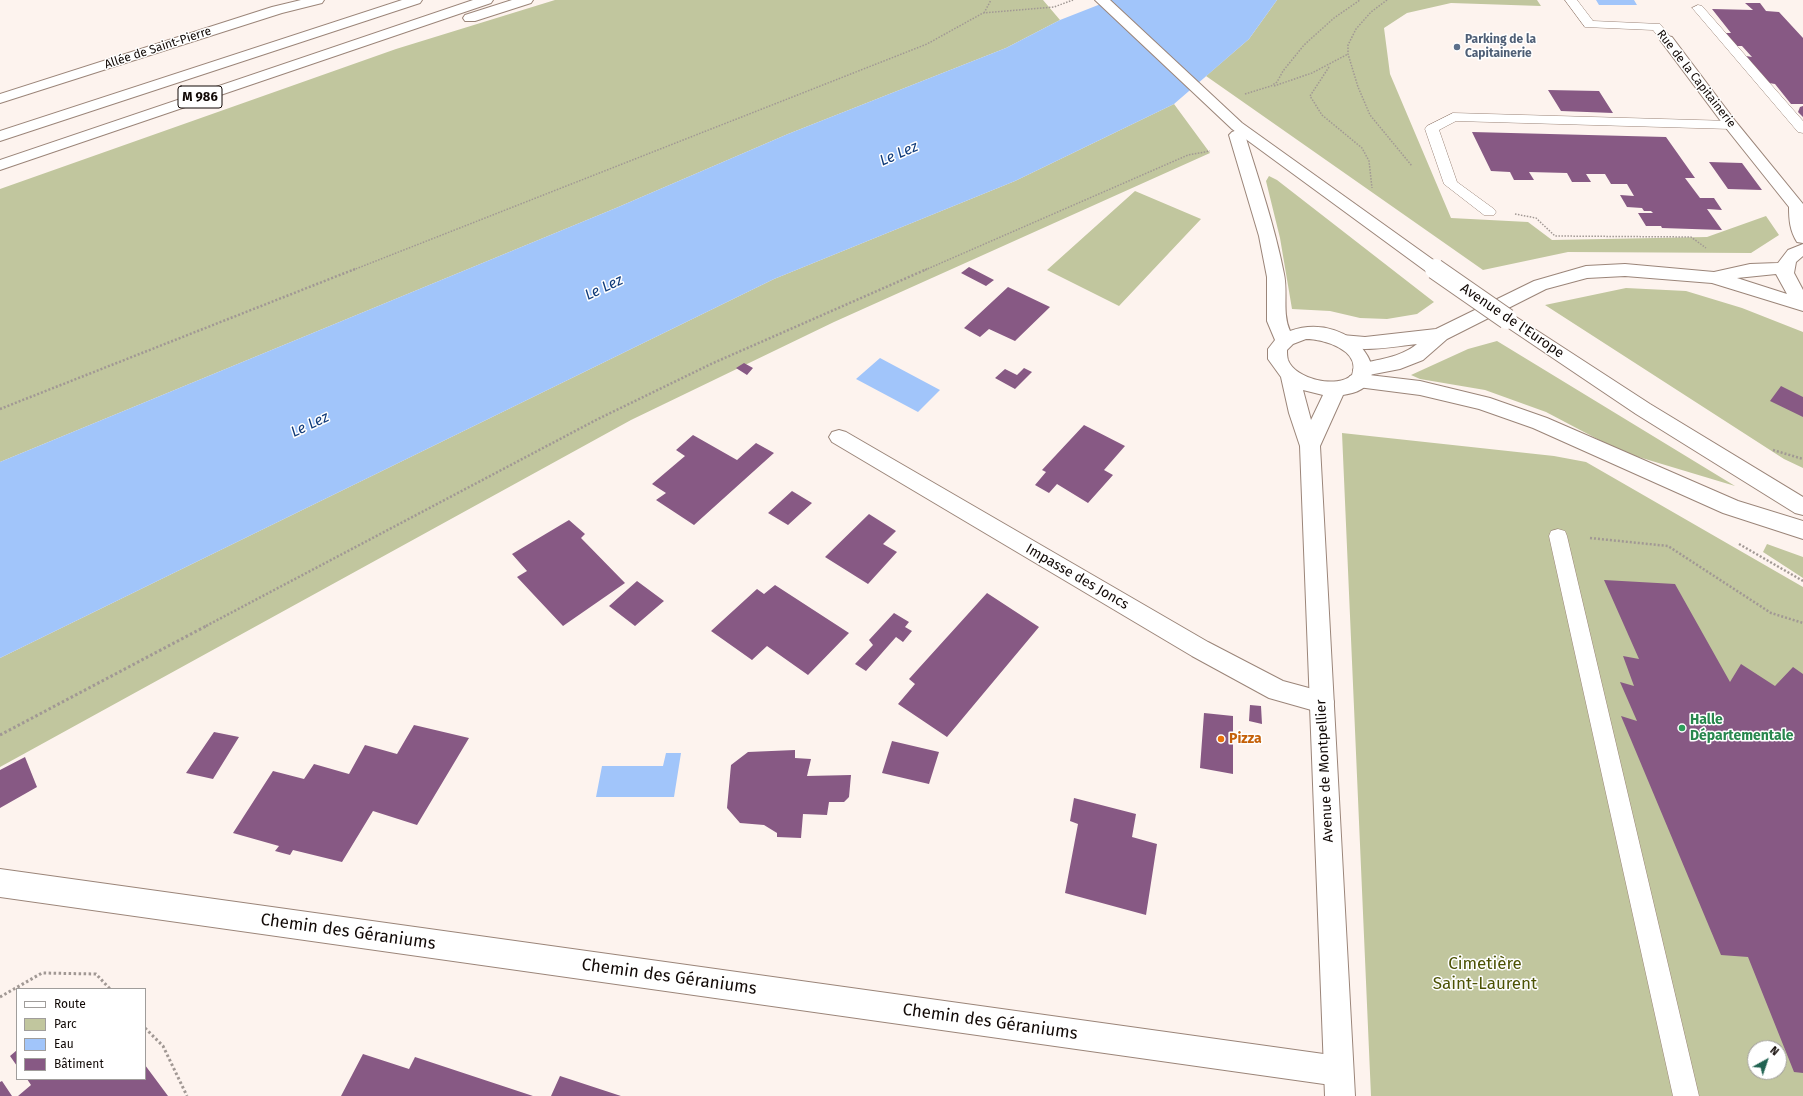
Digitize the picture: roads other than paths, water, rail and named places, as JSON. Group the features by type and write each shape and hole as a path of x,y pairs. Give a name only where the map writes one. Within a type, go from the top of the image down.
{"street":[{"name":"Allée de Saint-Pierre","path":"0,99 277,10 317,0"},
{"name":"M 986","path":"276,46 308,25 380,0"},
{"name":"M 986","path":"0,136 415,0"},
{"name":"M 986","path":"0,165 486,0"},
{"name":"M 986","path":"400,29 445,26 526,0"},
{"name":"Avenue de l'Europe","path":"1102,0 1212,104 1237,131 1507,319 1643,409 1769,488 1803,507"},
{"name":"Rue de la Capitainerie","path":"1667,40 1732,125 1800,208 1797,221 1803,238"},
{"path":"1237,131 1268,236 1276,276 1276,321 1284,340"},
{"path":"1803,249 1795,252 1787,259 1784,268 1786,280 1795,294 1803,301"},
{"path":"1712,277 1750,270 1784,268"},
{"path":"1360,375 1358,354 1342,341 1330,336 1304,333 1293,335 1284,340 1278,348 1277,357 1281,367 1290,376 1311,387 1335,390 1348,387 1360,375 1416,355 1440,335 1540,285 1586,272 1625,270 1712,277 1803,305"},
{"path":"1342,341 1365,343 1440,335"},
{"path":"1360,375 1483,403 1540,424 1731,507 1803,530"},
{"name":"Avenue de Montpellier","path":"1290,376 1299,413 1310,446 1339,1084"},
{"name":"Avenue de Montpellier","path":"1310,446 1335,390"},
{"name":"Impasse des Joncs","path":"839,437 1200,649 1278,690 1322,702"},
{"path":"1769,488 1803,500"},
{"name":"Chemin des Géraniums","path":"0,883 1339,1084"}],"lane":[{"name":"Rue de la Capitainerie","path":"1571,0 1589,24 1656,27 1667,40"},
{"path":"1698,8 1803,129"},
{"path":"1488,212 1451,184 1432,129 1454,117 1732,125"},
{"path":"1558,536 1686,1096"}],"water":[{"name":"Le Lez","path":"1111,0 1277,0 1249,39 1174,104 1015,181 774,279 0,658 0,462 616,208 788,134 1006,48 1060,20"},
{"path":"1596,0 1634,0 1637,5 1599,5"},
{"path":"880,358 940,390 918,412 856,379"},
{"path":"666,753 681,753 674,797 596,797 602,766 663,766"}],"place":[{"name":"Parking de la Capitainerie","path":"1457,47"},
{"name":"Halle Départementale","path":"1682,728"},
{"name":"Pizza","path":"1221,739"}],"park label":[{"name":"Cimetière Saint-Laurent","path":"1485,974"}]}
